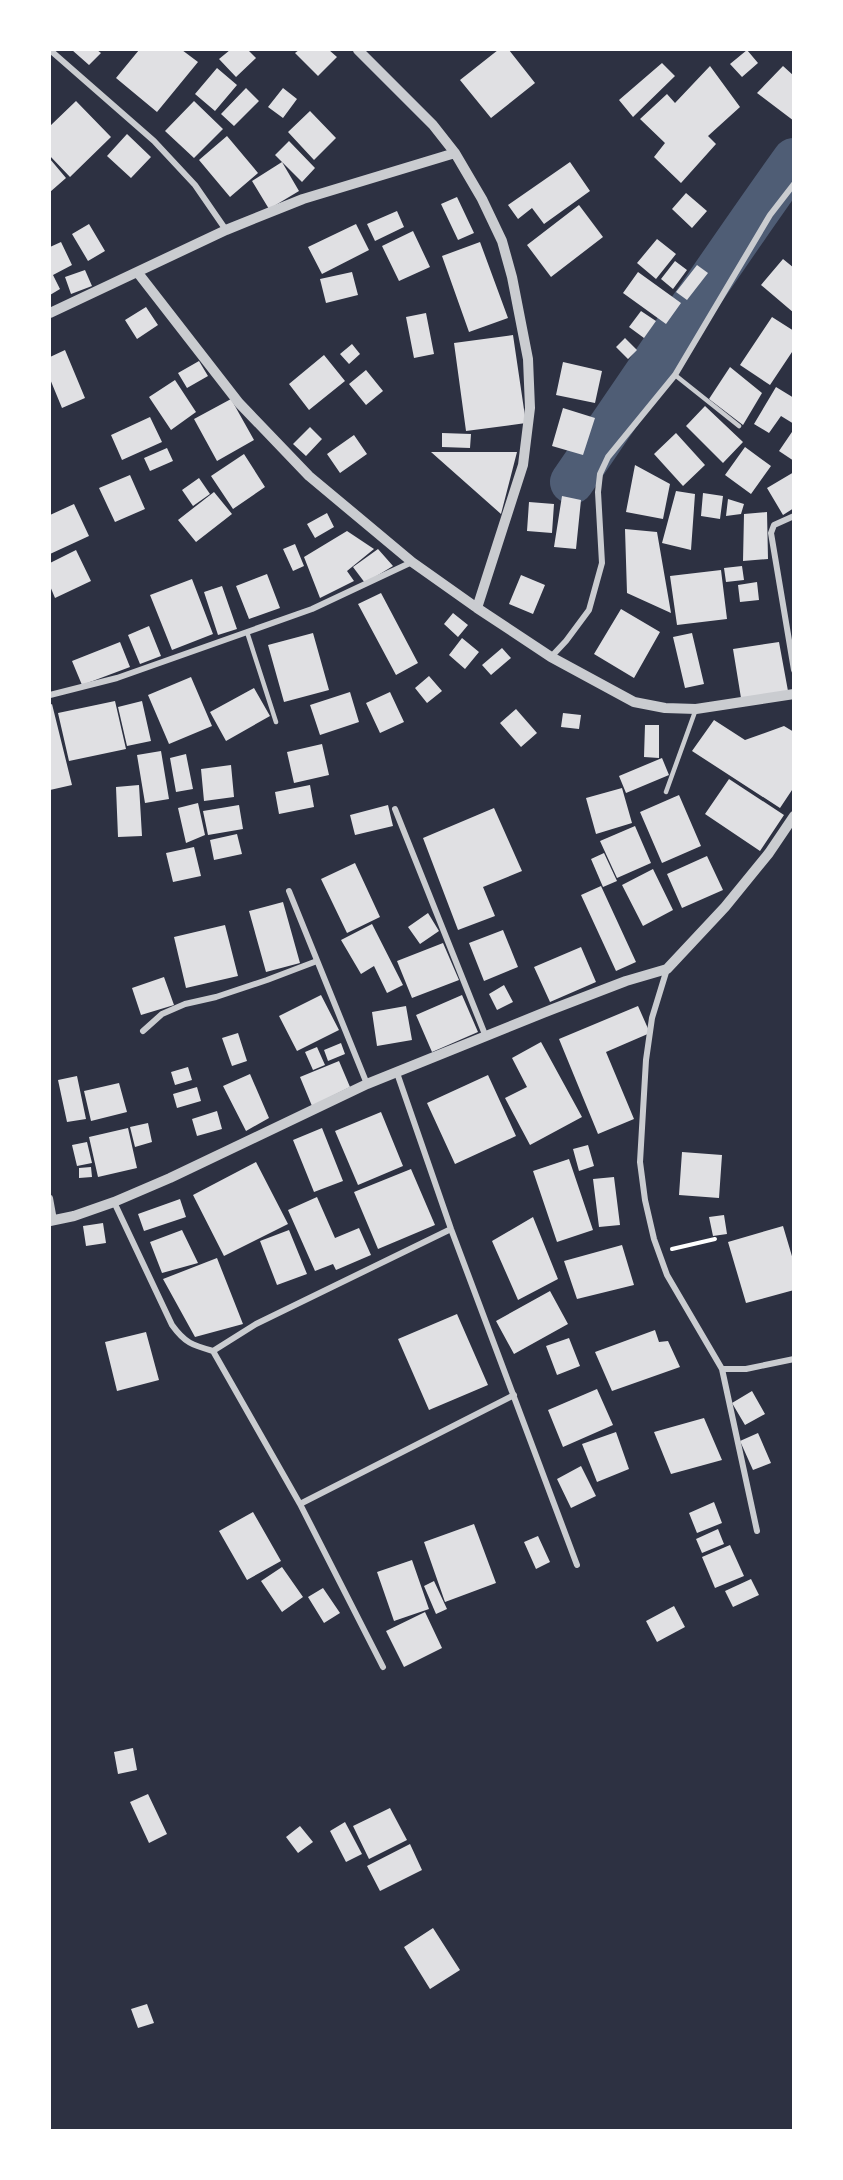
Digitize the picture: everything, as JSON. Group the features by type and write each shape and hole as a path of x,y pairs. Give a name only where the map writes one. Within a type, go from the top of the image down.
{"street":[{"path":"50,50 154,141 195,185 226,230"},
{"path":"358,50 433,125 455,153 483,199 502,241 512,277 528,359 530,408 523,465 477,608"},
{"path":"50,313 226,230 303,199 455,153"},
{"path":"551,657 589,610 602,563 598,503 600,474 608,458 675,375 770,215 794,184"},
{"path":"138,273 239,404 309,476 412,562 551,657 634,702 665,708 696,709 794,694"},
{"path":"794,516 774,525 771,533 794,670"},
{"path":"50,695 117,678 312,609 412,562"},
{"path":"395,808 486,1036"},
{"path":"757,1531 722,1369 673,1286 659,1252 645,1200 640,1162 646,1060 652,1018 667,969 743,885 769,853 794,816"},
{"path":"289,891 367,1084"},
{"path":"143,1031 162,1014 184,1004 257,984 317,961"},
{"path":"50,1198 52,1221 114,1202 170,1179 367,1084 626,981 667,969"},
{"path":"397,1073 451,1229 577,1565"},
{"path":"114,1202 171,1325 181,1338 190,1344 213,1351 300,1504 383,1667"},
{"path":"213,1351 255,1324 451,1229"},
{"path":"722,1369 746,1369 794,1359"},
{"path":"300,1504 514,1395"}],"lane":[{"path":"675,375 739,426"},
{"path":"247,632 276,722"},
{"path":"666,792 696,709"}],"path":[{"path":"659,1252 715,1239"}],"building":[{"path":"72,50 97,50 101,53 89,65"},
{"path":"139,50 182,50 198,62 157,112 116,78"},
{"path":"230,50 248,50 256,58 236,77 219,59"},
{"path":"299,50 329,50 337,57 318,76 295,53"},
{"path":"498,50 509,50 535,83 491,118 460,80"},
{"path":"747,50 758,63 742,77 730,64"},
{"path":"662,63 675,76 633,117 619,100"},
{"path":"710,66 740,107 708,136 716,144 681,183 654,157 665,143 640,119 667,94 675,103"},
{"path":"783,66 794,76 794,121 757,93"},
{"path":"217,68 237,85 215,111 195,94"},
{"path":"246,88 259,101 234,126 221,114"},
{"path":"283,88 297,99 283,118 268,107"},
{"path":"76,101 111,137 70,177 50,156 50,126"},
{"path":"194,101 223,129 194,158 165,131"},
{"path":"310,111 336,138 314,160 288,132"},
{"path":"127,134 151,157 131,178 107,156"},
{"path":"227,136 258,173 230,197 199,160"},
{"path":"289,141 315,168 302,182 275,155"},
{"path":"50,159 66,178 50,192"},
{"path":"282,162 299,191 269,209 252,181"},
{"path":"570,162 590,191 544,224 532,208 518,219 508,205"},
{"path":"686,193 707,211 692,228 672,209"},
{"path":"457,197 474,233 458,240 441,204"},
{"path":"579,205 603,237 551,277 527,245"},
{"path":"397,211 404,227 375,241 367,224"},
{"path":"89,224 105,251 88,261 72,234"},
{"path":"356,224 369,250 322,274 308,247"},
{"path":"413,231 430,267 399,281 382,246"},
{"path":"657,239 676,254 656,279 637,263"},
{"path":"61,242 72,265 53,275 60,289 50,295 50,247"},
{"path":"480,242 508,318 469,332 442,256"},
{"path":"783,259 794,268 794,313 761,285"},
{"path":"675,261 687,270 673,289 661,279"},
{"path":"697,265 708,273 687,300 676,292"},
{"path":"85,270 92,286 71,294 65,277"},
{"path":"352,272 358,295 326,303 320,279"},
{"path":"638,272 681,303 666,324 623,293"},
{"path":"146,307 158,325 137,339 125,320"},
{"path":"641,311 656,321 644,338 629,327"},
{"path":"426,313 434,354 414,358 406,317"},
{"path":"772,317 794,331 794,349 770,385 740,365"},
{"path":"513,335 526,423 466,431 454,343"},
{"path":"625,338 637,350 628,359 616,347"},
{"path":"352,344 360,354 349,364 340,354"},
{"path":"65,350 85,398 62,408 50,379 50,357"},
{"path":"324,355 345,381 309,410 289,384"},
{"path":"199,361 208,376 187,388 178,373"},
{"path":"563,362 602,371 595,403 556,395"},
{"path":"730,367 762,393 743,425 709,399"},
{"path":"366,370 383,391 366,405 349,384"},
{"path":"175,380 196,412 171,430 149,397"},
{"path":"776,387 794,398 794,424 781,416 769,433 754,424"},
{"path":"231,399 254,440 217,461 194,419"},
{"path":"705,406 743,442 723,463 686,426"},
{"path":"563,408 595,418 583,455 552,446"},
{"path":"150,417 162,442 122,460 111,435"},
{"path":"310,427 322,439 306,456 293,444"},
{"path":"794,429 794,461 779,451"},
{"path":"442,433 471,434 470,448 442,447"},
{"path":"676,433 705,465 683,486 654,454"},
{"path":"354,435 367,454 340,473 327,454"},
{"path":"745,447 771,466 751,494 725,475"},
{"path":"167,448 173,461 150,471 144,458"},
{"path":"431,452 517,452 501,514"},
{"path":"244,454 265,487 233,509 211,476"},
{"path":"635,465 670,484 663,519 626,512"},
{"path":"794,472 794,508 783,515 767,488"},
{"path":"130,475 145,509 115,522 99,488"},
{"path":"199,478 210,494 193,506 182,490"},
{"path":"676,491 695,494 691,550 662,543"},
{"path":"214,492 232,514 196,542 178,520"},
{"path":"703,493 723,496 720,519 701,516"},
{"path":"562,496 581,500 576,549 554,547"},
{"path":"728,499 744,504 741,514 726,516"},
{"path":"529,502 554,504 552,533 527,531"},
{"path":"74,504 89,536 50,554 50,515"},
{"path":"767,512 768,559 743,561 744,514"},
{"path":"327,513 334,527 315,538 307,524"},
{"path":"625,529 657,532 671,613 627,593"},
{"path":"347,531 374,549 347,571 354,581 320,598 304,557"},
{"path":"295,544 304,566 293,571 283,549"},
{"path":"378,549 393,566 365,583 353,567"},
{"path":"76,550 91,581 55,598 50,586 50,563"},
{"path":"742,566 744,580 726,582 724,568"},
{"path":"721,570 727,619 677,625 670,576"},
{"path":"267,574 280,608 249,619 236,586"},
{"path":"521,575 545,585 533,614 509,604"},
{"path":"192,579 213,634 172,650 150,595"},
{"path":"757,582 759,600 740,602 738,585"},
{"path":"222,586 237,629 218,635 204,592"},
{"path":"381,593 418,663 396,675 358,604"},
{"path":"621,609 660,632 634,678 594,654"},
{"path":"453,613 468,625 458,637 444,624"},
{"path":"149,626 161,656 140,664 128,635"},
{"path":"313,633 329,690 284,702 268,645"},
{"path":"692,633 704,684 685,688 673,637"},
{"path":"462,638 479,652 465,669 449,655"},
{"path":"120,642 130,667 82,685 72,661"},
{"path":"779,642 788,691 741,698 733,649"},
{"path":"502,648 511,658 491,675 482,665"},
{"path":"429,676 442,691 427,703 415,688"},
{"path":"191,677 212,726 169,744 148,695"},
{"path":"254,688 270,716 226,741 210,712"},
{"path":"350,692 359,722 320,735 310,705"},
{"path":"390,692 404,722 380,733 366,703"},
{"path":"115,701 126,749 69,761 58,713"},
{"path":"142,701 151,741 127,746 118,707"},
{"path":"52,704 72,785 50,790 50,705"},
{"path":"516,709 537,733 521,747 500,723"},
{"path":"563,713 581,715 579,729 561,727"},
{"path":"714,720 745,740 784,726 794,732 794,787 780,808 692,751"},
{"path":"645,725 659,725 659,758 644,757"},
{"path":"322,744 329,775 294,783 287,752"},
{"path":"161,751 169,799 145,803 137,755"},
{"path":"186,754 193,789 176,792 170,758"},
{"path":"662,758 669,775 626,793 619,776"},
{"path":"231,765 234,797 204,801 201,769"},
{"path":"729,779 784,815 760,851 705,814"},
{"path":"139,785 142,836 118,837 116,787"},
{"path":"310,785 314,807 279,814 275,792"},
{"path":"622,788 632,823 596,834 586,798"},
{"path":"679,795 701,846 662,863 640,812"},
{"path":"198,803 205,835 186,843 178,808"},
{"path":"239,805 243,829 208,835 203,811"},
{"path":"388,805 393,826 355,835 350,815"},
{"path":"494,808 522,871 483,887 495,916 458,930 423,838"},
{"path":"635,826 651,863 617,878 600,841"},
{"path":"237,834 242,854 214,860 210,840"},
{"path":"194,847 201,876 173,882 166,853"},
{"path":"604,853 617,881 603,887 591,859"},
{"path":"707,856 723,890 682,908 667,874"},
{"path":"355,863 380,917 347,933 321,879"},
{"path":"653,869 673,910 643,926 622,885"},
{"path":"601,886 636,962 616,971 581,895"},
{"path":"283,902 300,963 266,972 249,911"},
{"path":"428,913 439,931 420,944 408,927"},
{"path":"372,924 403,985 387,993 374,966 361,974 341,940"},
{"path":"225,925 238,976 186,988 174,937"},
{"path":"503,930 518,967 484,981 469,943"},
{"path":"443,943 459,980 412,998 397,961"},
{"path":"581,947 596,982 550,1002 534,967"},
{"path":"164,977 174,1005 141,1015 132,988"},
{"path":"504,985 513,1002 497,1010 489,994"},
{"path":"321,995 339,1030 297,1051 279,1016"},
{"path":"462,995 478,1032 432,1052 416,1015"},
{"path":"406,1006 412,1040 377,1046 372,1012"},
{"path":"638,1006 650,1033 606,1052 634,1119 598,1134 559,1039"},
{"path":"238,1033 247,1061 232,1066 222,1038"},
{"path":"541,1042 582,1117 530,1145 505,1098 527,1087 512,1058"},
{"path":"341,1043 345,1054 328,1061 324,1050"},
{"path":"317,1047 325,1065 313,1070 305,1052"},
{"path":"339,1061 350,1087 312,1106 300,1077"},
{"path":"188,1067 192,1080 175,1085 171,1072"},
{"path":"250,1074 269,1118 246,1131 223,1086"},
{"path":"488,1075 516,1136 455,1164 427,1103"},
{"path":"77,1076 86,1119 67,1122 58,1080"},
{"path":"119,1083 127,1112 91,1121 84,1091"},
{"path":"197,1087 201,1101 177,1108 173,1094"},
{"path":"217,1111 222,1129 197,1136 192,1119"},
{"path":"381,1112 403,1166 358,1185 335,1131"},
{"path":"148,1123 152,1142 135,1147 130,1127"},
{"path":"128,1128 137,1168 98,1177 89,1137"},
{"path":"322,1128 343,1181 314,1192 293,1140"},
{"path":"87,1142 92,1163 77,1166 72,1145"},
{"path":"588,1145 594,1166 579,1171 573,1149"},
{"path":"682,1152 722,1155 719,1198 679,1195"},
{"path":"569,1159 593,1230 557,1242 533,1171"},
{"path":"256,1162 288,1224 224,1256 193,1195"},
{"path":"91,1167 92,1177 79,1178 79,1168"},
{"path":"411,1169 435,1225 378,1249 354,1192"},
{"path":"614,1177 620,1225 599,1227 593,1179"},
{"path":"317,1197 335,1238 359,1228 371,1255 336,1270 333,1264 315,1271 288,1210"},
{"path":"180,1199 186,1217 144,1231 138,1214"},
{"path":"724,1215 727,1234 713,1236 709,1217"},
{"path":"533,1217 558,1279 518,1300 492,1241"},
{"path":"103,1223 106,1243 86,1246 83,1226"},
{"path":"783,1226 794,1263 794,1290 746,1303 728,1242"},
{"path":"182,1230 198,1263 162,1273 150,1242"},
{"path":"289,1230 307,1274 277,1285 260,1241"},
{"path":"622,1245 634,1285 577,1299 564,1261"},
{"path":"217,1258 243,1324 195,1337 163,1279"},
{"path":"550,1291 568,1324 514,1354 496,1321"},
{"path":"457,1314 488,1385 429,1410 398,1339"},
{"path":"655,1330 659,1342 668,1341 680,1367 612,1391 595,1352"},
{"path":"146,1332 159,1380 117,1391 105,1342"},
{"path":"569,1338 580,1366 557,1375 546,1346"},
{"path":"597,1389 613,1425 563,1447 548,1410"},
{"path":"752,1391 765,1414 745,1425 732,1403"},
{"path":"704,1418 722,1460 671,1474 654,1432"},
{"path":"616,1432 629,1469 597,1482 582,1444"},
{"path":"758,1433 771,1463 753,1470 740,1441"},
{"path":"581,1466 596,1496 571,1508 557,1479"},
{"path":"714,1502 722,1523 697,1533 689,1513"},
{"path":"253,1512 281,1561 247,1580 219,1531"},
{"path":"474,1524 496,1583 445,1602 424,1542"},
{"path":"718,1529 724,1544 702,1553 696,1539"},
{"path":"538,1536 550,1562 536,1569 524,1542"},
{"path":"730,1545 744,1576 715,1588 702,1557"},
{"path":"412,1560 429,1609 394,1621 377,1572"},
{"path":"282,1567 303,1597 282,1612 261,1581"},
{"path":"751,1579 759,1595 733,1607 725,1591"},
{"path":"434,1581 447,1609 436,1614 424,1586"},
{"path":"323,1588 340,1613 324,1623 308,1597"},
{"path":"674,1606 685,1627 657,1642 646,1621"},
{"path":"425,1612 442,1648 404,1667 386,1631"},
{"path":"133,1748 137,1770 118,1774 114,1752"},
{"path":"148,1794 167,1834 149,1843 130,1802"},
{"path":"390,1808 407,1840 369,1859 353,1826"},
{"path":"345,1822 362,1854 346,1862 330,1831"},
{"path":"300,1826 313,1842 298,1853 286,1837"},
{"path":"410,1844 422,1870 380,1891 367,1866"},
{"path":"433,1928 460,1970 430,1989 404,1947"},
{"path":"147,2004 154,2023 138,2028 131,2009"}],"waterway":[{"path":"572,482 794,160"}]}
